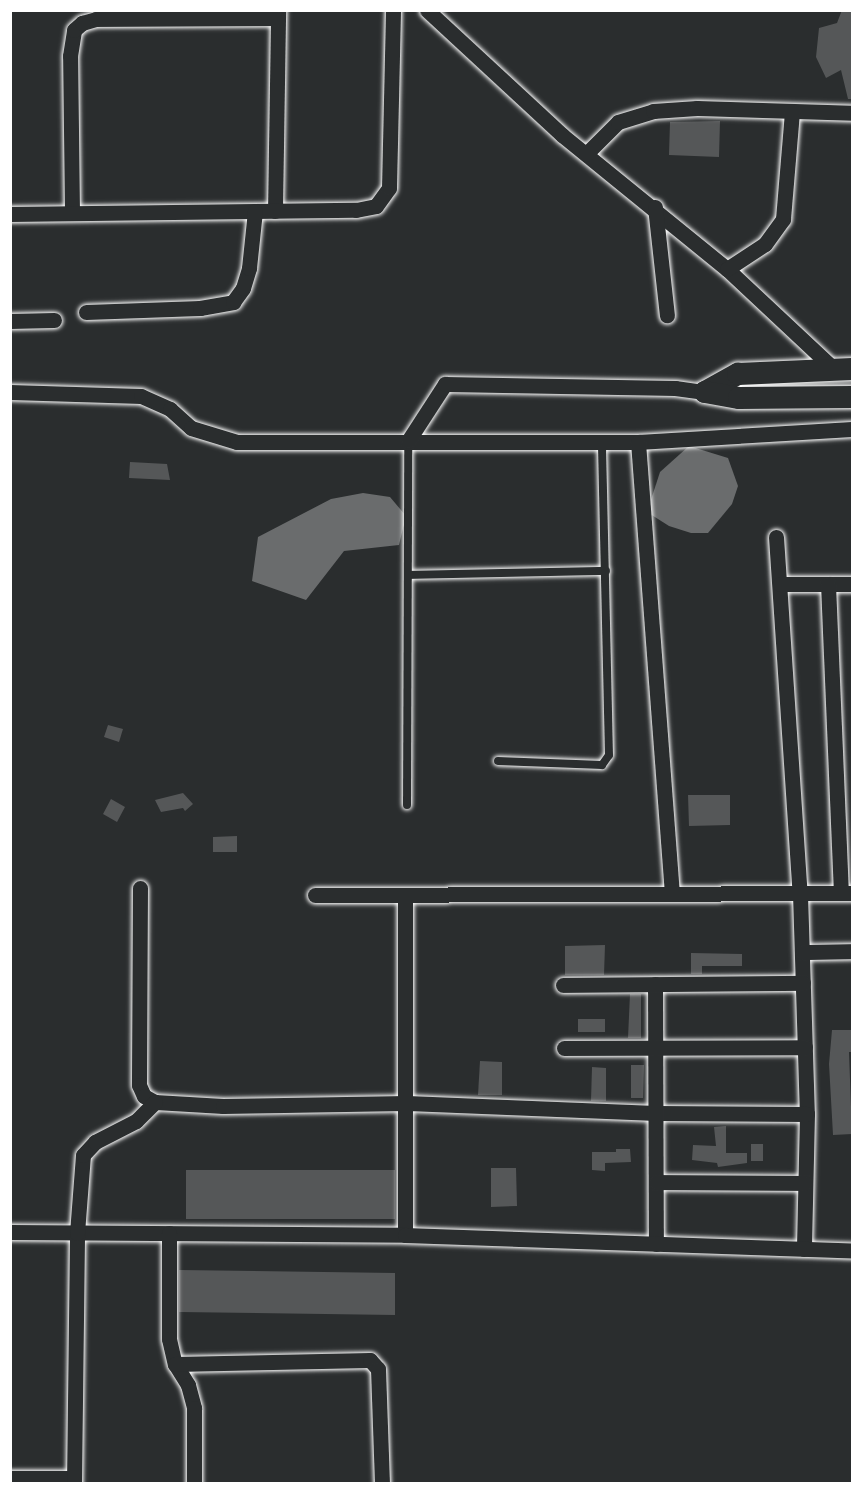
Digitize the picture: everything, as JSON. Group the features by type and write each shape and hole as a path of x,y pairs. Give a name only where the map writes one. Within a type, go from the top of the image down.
{"street":[{"path":"10,214 356,210 376,206 385,198 389,188 393,10"},
{"path":"427,10 586,154 655,207 843,369"},
{"path":"72,212 70,56 74,30 96,19 278,14 275,210"},
{"path":"586,154 605,132 633,115 697,108 852,113"},
{"path":"727,269 765,244 783,219 792,111"},
{"path":"655,207 667,315"},
{"path":"86,312 212,307 233,302 243,288 249,268 255,211"},
{"path":"10,321 54,320"},
{"path":"705,392 738,374 843,369"},
{"path":"408,441 445,384 675,388 739,398 852,397"},
{"path":"10,392 141,396 170,409 191,428 237,442 638,442 852,429"},
{"path":"638,442 672,894"},
{"path":"776,537 800,894 807,1114 804,1249"},
{"path":"780,584 852,584"},
{"path":"315,895 847,893 828,584"},
{"path":"140,888 139,1085 144,1096 155,1102 223,1106 407,1103 656,1113 807,1114"},
{"path":"405,895 407,1103 405,1235"},
{"path":"802,952 852,951"},
{"path":"563,985 803,983"},
{"path":"655,984 656,1244"},
{"path":"564,1048 805,1047"},
{"path":"10,1478 74,1481 76,1233 83,1155 94,1142 136,1121 155,1102"},
{"path":"656,1182 805,1183"},
{"path":"10,1232 405,1235 852,1251"},
{"path":"169,1233 169,1339 174,1364 188,1385 194,1408 194,1484"},
{"path":"174,1364 370,1360 378,1369 382,1484"}],"lane":[{"path":"407,805 408,441"},
{"path":"498,761 594,765 606,761 606,571 602,442"},
{"path":"409,575 606,571"}],"shaded area":[{"path":"689,446 728,458 738,486 732,504 708,533 691,533 669,526 647,512 660,472"},
{"path":"363,493 390,497 406,516 399,545 344,551 306,600 252,581 258,537 331,499"}],"building":[{"path":"842,10 852,10 852,99 848,99 841,70 826,78 816,57 819,28 837,23"},
{"path":"720,121 719,157 669,155 670,122"},
{"path":"130,462 167,464 170,480 129,478"},
{"path":"108,725 123,729 119,742 104,737"},
{"path":"183,793 193,804 185,811 183,808 161,812 155,800"},
{"path":"688,795 730,795 730,825 689,826"},
{"path":"111,799 125,807 117,822 103,814"},
{"path":"237,836 237,852 213,852 213,837"},
{"path":"605,945 604,975 565,975 565,946"},
{"path":"691,953 742,954 742,966 702,966 702,974 691,974"},
{"path":"630,994 641,994 641,1038 628,1038"},
{"path":"578,1019 605,1019 605,1032 578,1032"},
{"path":"832,1030 852,1030 852,1052 849,1052 852,1134 833,1135 829,1064"},
{"path":"480,1061 502,1062 502,1095 478,1095"},
{"path":"631,1065 644,1065 643,1098 631,1098"},
{"path":"592,1067 606,1068 606,1101 591,1101"},
{"path":"726,1126 726,1153 747,1153 747,1163 718,1167 717,1163 692,1160 693,1145 716,1146 714,1127"},
{"path":"751,1144 763,1144 763,1161 751,1161"},
{"path":"616,1149 630,1149 631,1162 605,1163 605,1171 592,1170 592,1152 616,1152"},
{"path":"491,1168 516,1168 517,1206 491,1207"},
{"path":"186,1170 395,1170 395,1219 186,1219"},
{"path":"179,1270 395,1273 395,1315 179,1312"}]}
